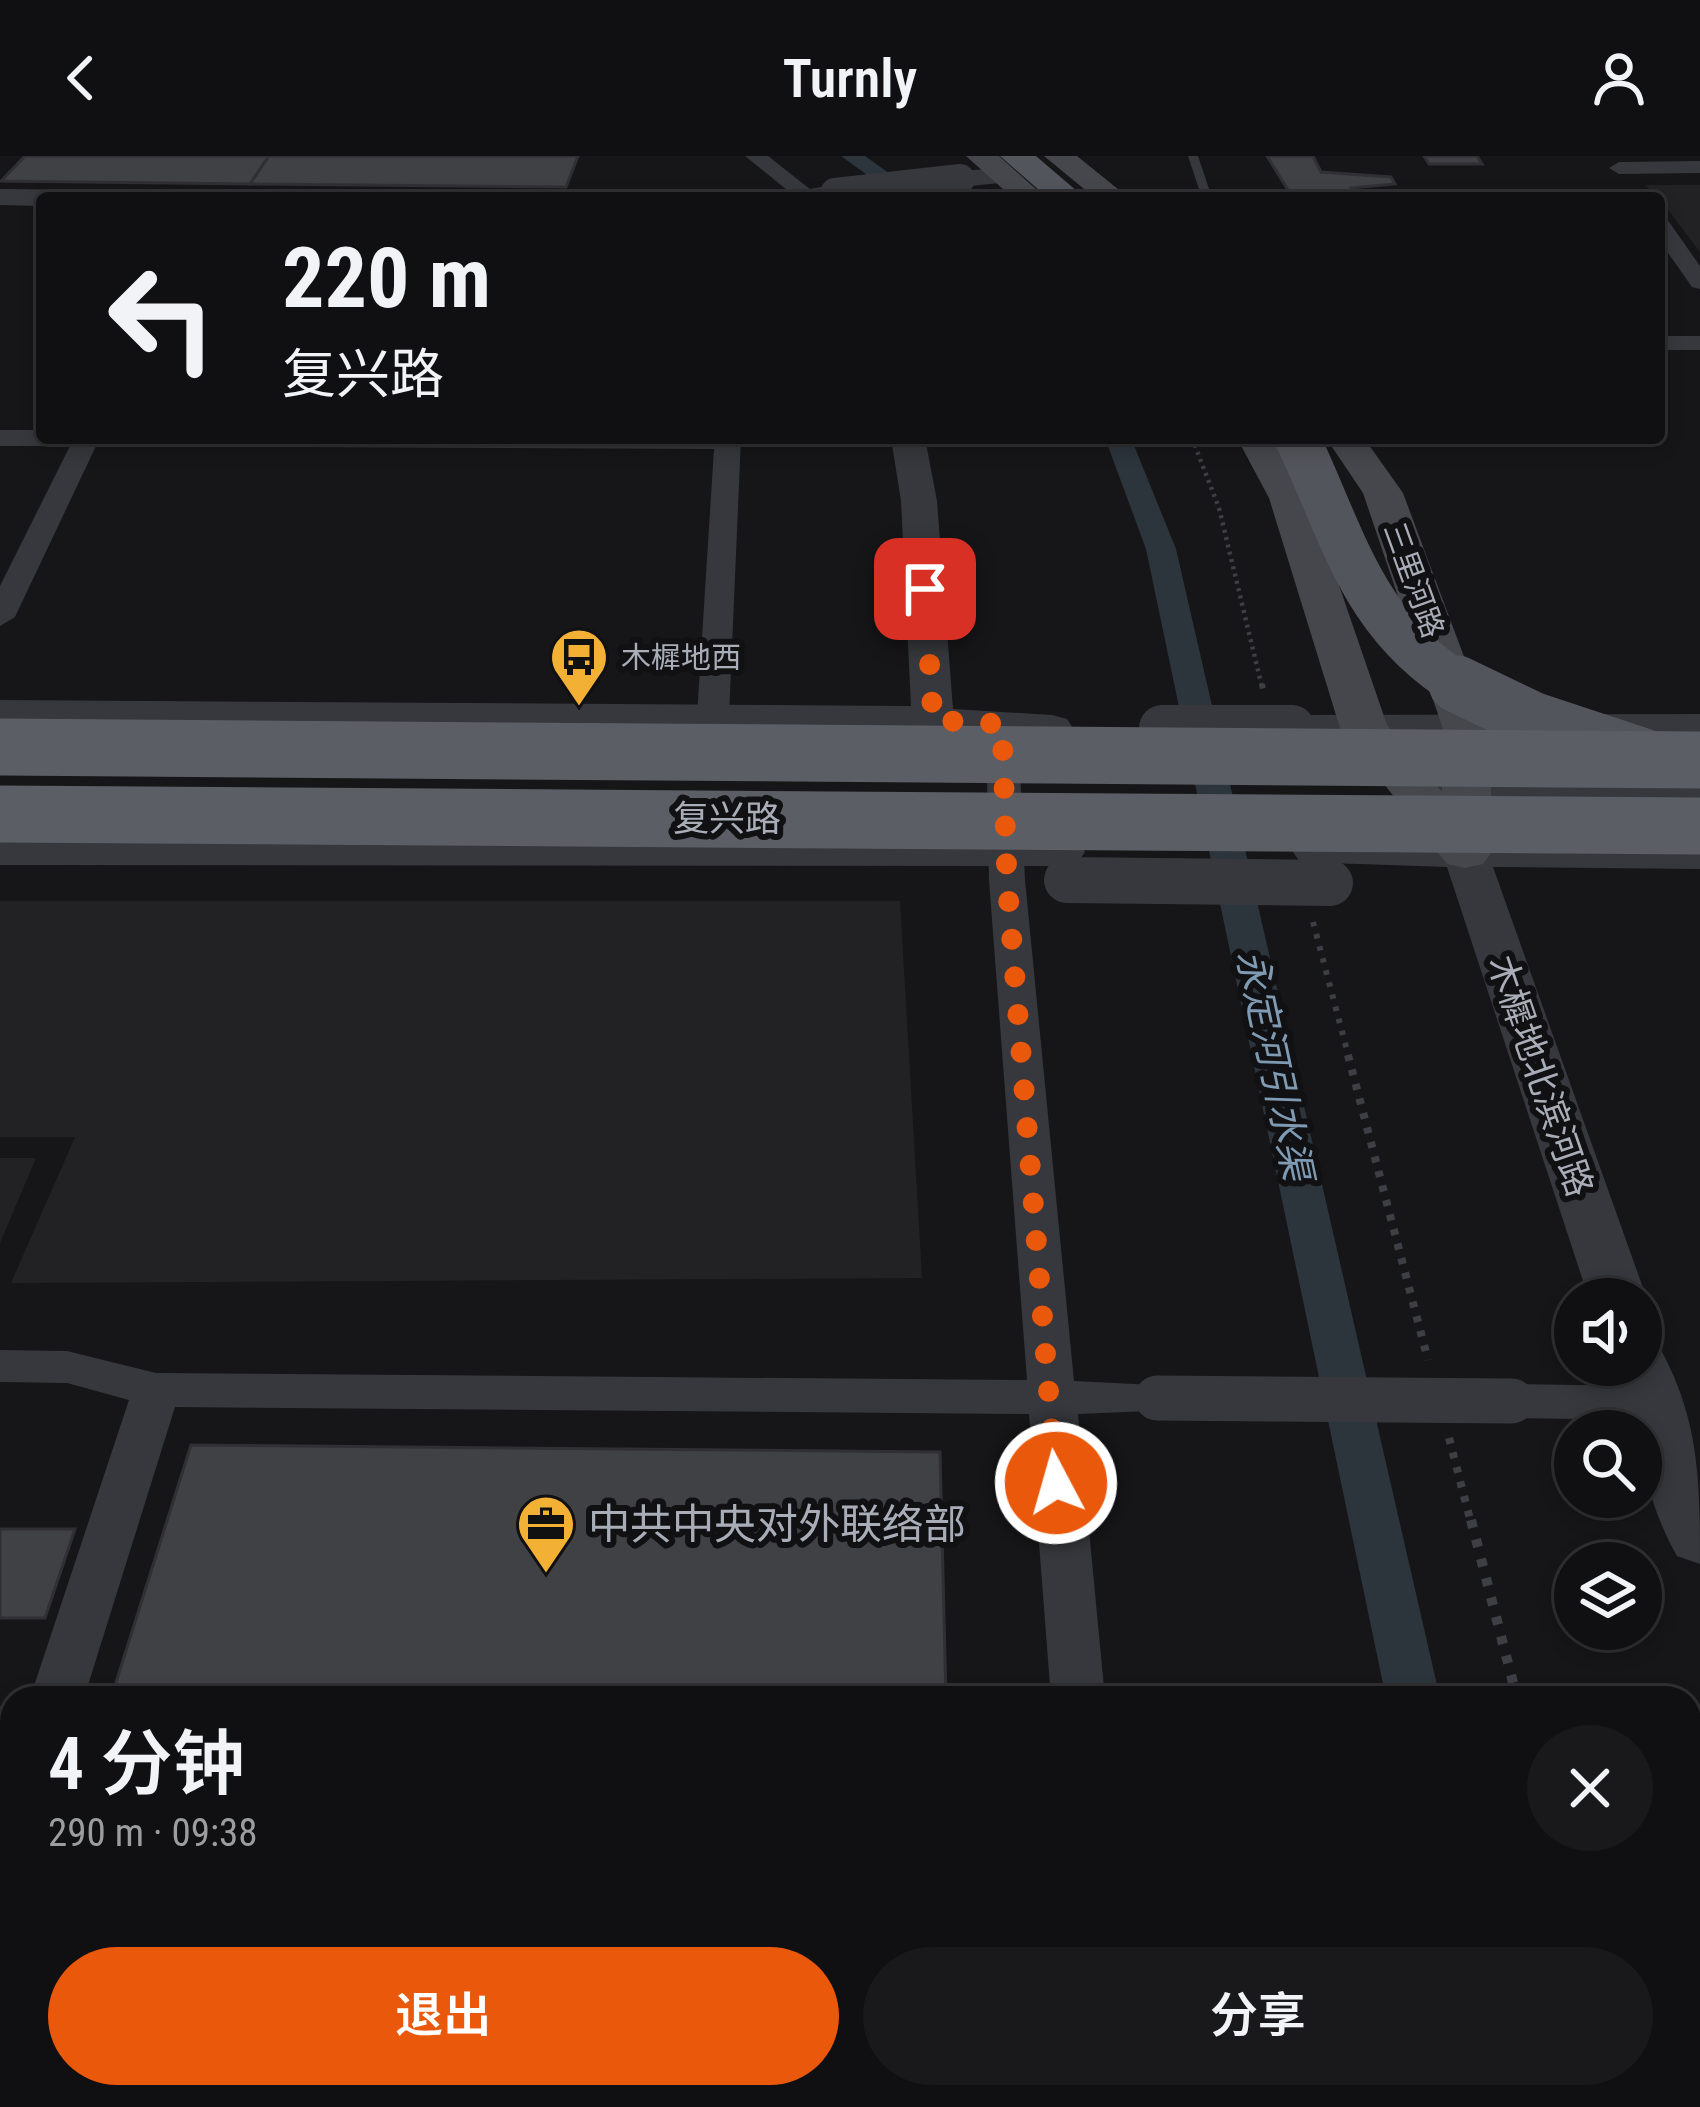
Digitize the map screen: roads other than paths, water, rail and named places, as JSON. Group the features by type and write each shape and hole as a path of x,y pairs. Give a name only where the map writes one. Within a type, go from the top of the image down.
{"highway":[{"name":"复兴路","path":"0,746 1455,805"},
{"path":"1455,805 1700,760"},
{"name":"复兴路","path":"0,814 1455,805"},
{"path":"1455,805 1700,826"}],"main road":[{"path":"1059,156 1106,192"},
{"path":"1000,163 1026,192"},
{"path":"1000,163 1056,192"},
{"path":"1259,444 1289,498 1364,728 1455,805"},
{"path":"1300,444 1362,585 1403,642 1465,686 1529,717 1606,746 1700,771"},
{"name":"三里河路","path":"1349,444 1383,493 1455,805"},
{"path":"1289,498 1360,503 1383,493"}],"street":[{"path":"755,156 817,192"},
{"path":"1611,162 1700,167"},
{"path":"1611,162 1635,192"},
{"path":"848,192 960,179 1000,163"},
{"path":"0,197 36,197"},
{"path":"1665,232 1696,271"},
{"path":"1665,343 1700,343"},
{"path":"0,438 36,438"},
{"path":"0,617 84,444"},
{"path":"692,853 713,716 728,444"},
{"path":"909,444 920,501 933,720"},
{"path":"0,713 713,716 1002,724 1008,866 1048,1398 1077,1686"},
{"name":"复兴路","path":"1002,724 1364,728 1455,805 1700,855"},
{"name":"复兴路","path":"0,851 692,853 1065,866 1320,885 1455,805 1700,727"},
{"path":"1320,885 1396,883 1455,805 1700,797"},
{"name":"木樨地北滨河路","path":"1455,805 1611,1278"},
{"path":"0,1366 67,1366 157,1390 1512,1402 1631,1386"},
{"path":"1647,1386 1700,1539"},
{"path":"61,1686 157,1390"}],"lane":[{"path":"1193,156 1205,192"}],"waterway":[{"name":"永定河引水渠","path":"851,156 904,192"},
{"name":"永定河引水渠","path":"1120,444 1161,549 1410,1686"}],"place":[{"name":"木樨地西","path":"579,708"},
{"name":"中共中央对外联络部","path":"546,1575"}]}
